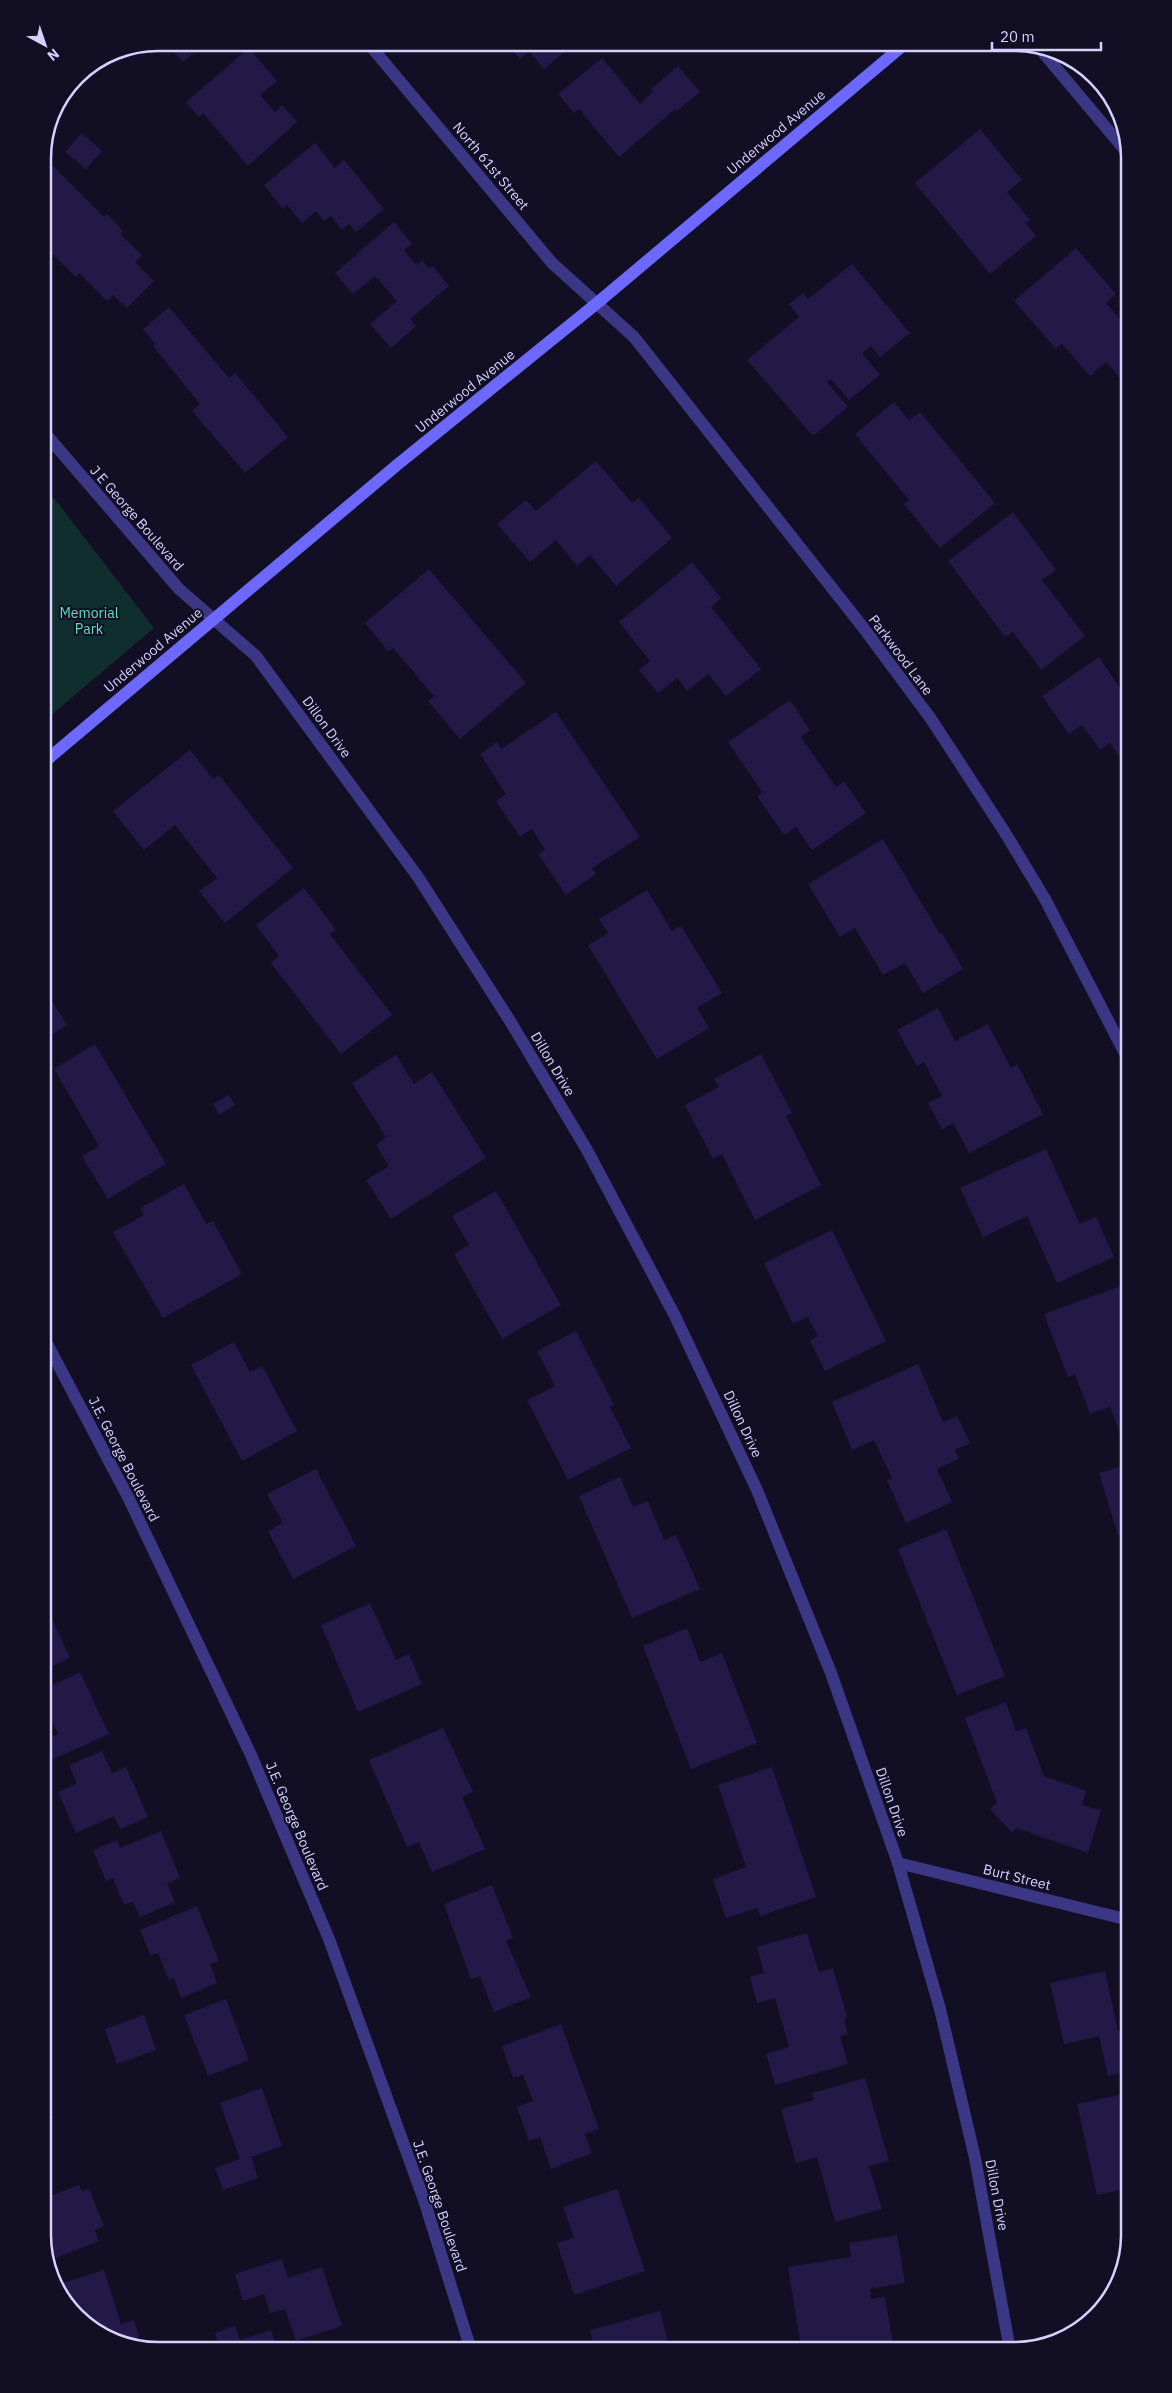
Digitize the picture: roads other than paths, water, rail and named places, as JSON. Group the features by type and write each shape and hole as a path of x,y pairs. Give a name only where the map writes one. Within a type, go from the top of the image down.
{"main road":[{"name":"Underwood Avenue","path":"51,756 397,465 596,304 896,51"}],"street":[{"name":"North 61st Street","path":"375,51 552,263 596,304"},
{"path":"1046,57 1120,144"},
{"name":"Parkwood Lane","path":"596,304 640,344 862,626 931,719 1004,831 1044,899 1121,1044"},
{"name":"J E George Boulevard","path":"51,440 179,589 214,619"},
{"name":"Dillon Drive","path":"214,619 256,656 418,877 510,1021 586,1150 675,1316 757,1490 831,1673 898,1863 940,2009 975,2158 1009,2342"},
{"name":"J.E. George Boulevard","path":"51,1351 129,1499 251,1755 329,1938 424,2200 468,2342"},
{"name":"Burt Street","path":"898,1863 1121,1918"}],"park label":[{"name":"Memorial Park","path":"89,622"}]}
